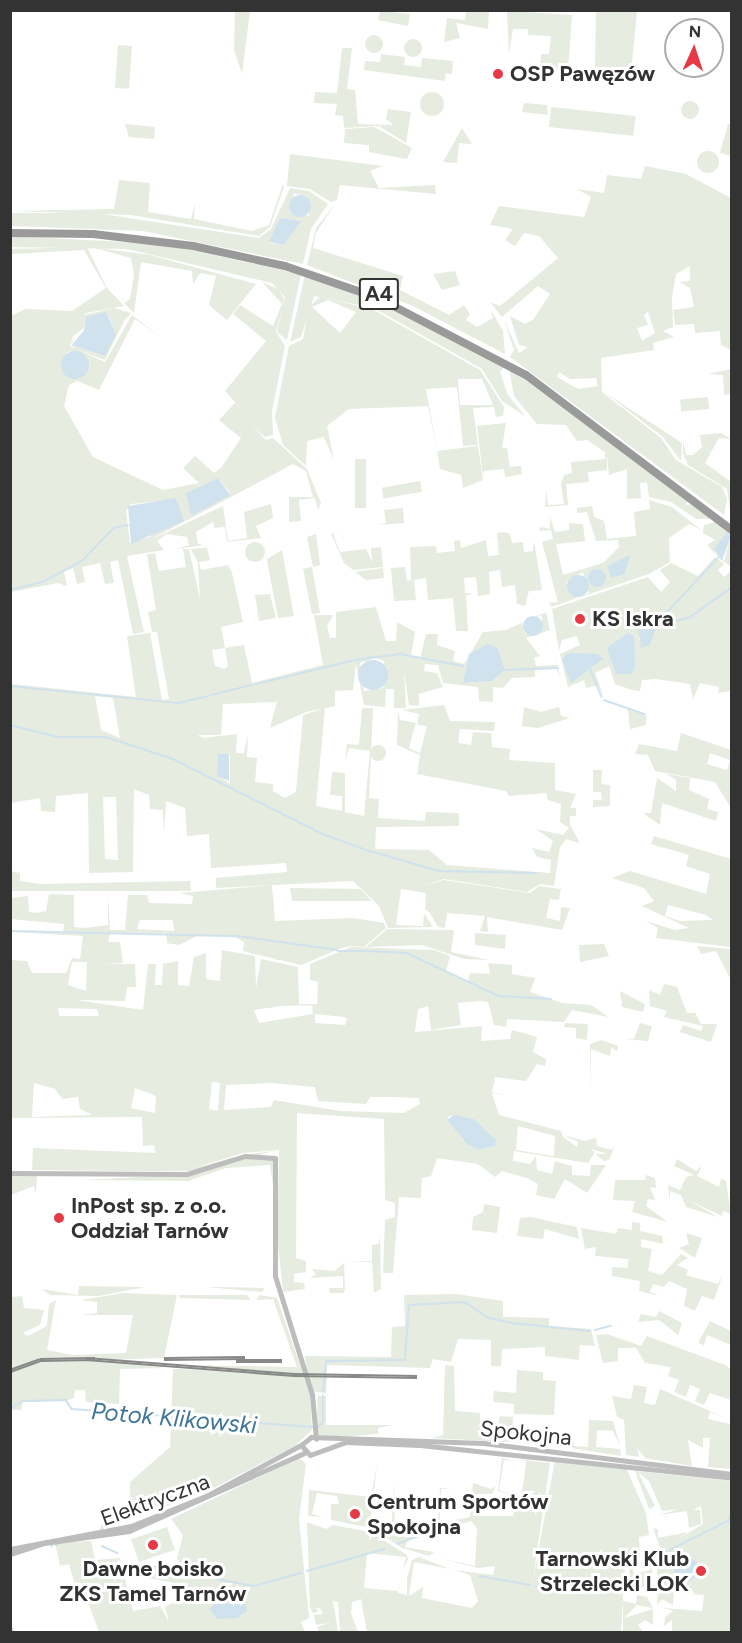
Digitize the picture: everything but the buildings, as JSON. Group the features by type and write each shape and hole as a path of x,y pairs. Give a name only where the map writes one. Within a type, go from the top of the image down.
{"highway":[{"name":"A4","path":"10,229 106,230 195,241 299,266 380,294 527,371 732,530"},
{"name":"A4","path":"10,234 105,235 193,246 278,265 371,296 515,369 732,524"}],"main road":[{"path":"10,1173 194,1173 252,1155 275,1158 277,1287 312,1394 318,1449"},
{"path":"304,1453 301,1445 315,1425"},
{"path":"308,1437 316,1441"},
{"name":"Spokojna","path":"316,1441 361,1437 499,1444 732,1476"},
{"name":"Spokojna","path":"304,1453 366,1442 495,1452 732,1476"},
{"path":"495,1452 499,1444"},
{"name":"Elektryczna","path":"10,1549 131,1526 208,1496 301,1445"},
{"name":"Elektryczna","path":"10,1554 36,1544 129,1532 304,1453"}],"shaded area":[{"path":"596,10 637,11 631,74 595,71"},
{"path":"235,11 250,11 242,74 234,50"},
{"path":"380,11 410,14 408,26 378,20"},
{"path":"466,11 489,11 488,29 456,23 460,38 444,42 447,18 465,20"},
{"path":"507,11 572,15 568,69 540,68 541,54 549,54 551,36 528,35 528,29 513,29 509,54"},
{"path":"374,35 380,38 383,44 380,50 374,53 368,50 365,44 368,38"},
{"path":"413,39 419,42 422,48 419,54 413,57 407,54 404,48 407,42"},
{"path":"118,45 132,46 129,89 115,88"},
{"path":"342,48 352,48 347,89 355,90 358,124 393,125 386,119 388,109 411,112 406,143 379,126 344,128 343,116 335,115 337,104 314,103 315,92 337,93"},
{"path":"381,54 405,57 404,65 421,67 422,58 453,61 452,74 446,73 445,81 364,70 365,61 380,62"},
{"path":"432,92 440,96 444,104 440,112 432,116 424,112 420,104 424,96"},
{"path":"690,101 696,104 699,110 696,116 690,119 684,116 681,110 684,104"},
{"path":"524,103 547,105 548,115 522,112"},
{"path":"551,107 636,116 633,136 549,127"},
{"path":"125,124 155,127 154,139 129,137"},
{"path":"728,124 731,124 731,156 720,153"},
{"path":"374,127 412,148 407,159 369,152 369,145 344,143 345,129"},
{"path":"462,128 472,144 459,143 457,163 443,162"},
{"path":"708,151 716,154 719,162 716,170 708,173 700,170 697,162 700,154"},
{"path":"290,154 383,166 370,171 379,188 435,185 436,194 340,185 337,200 331,202 310,189 287,186"},
{"path":"645,166 686,174 731,198 731,350 721,345 720,331 695,333 694,324 675,325 673,310 694,307 690,288 680,282 690,281 690,266 676,274 672,297 673,327 663,331 674,337 653,343 654,350 601,358 602,392 661,438 676,460 722,487 727,499 724,515 510,357 514,350 504,320 519,353 528,347 519,345 510,316 525,324 533,320 550,294 538,286 502,317 490,302 500,306 558,258 539,236 524,233 515,246 505,240 513,229 490,225 499,206 584,217 591,197 577,189 604,193 607,175 641,179","holes":["648,312 655,333 642,341 637,328 648,325 644,315","559,372 570,379 596,378 598,386 578,389 557,377"]},
{"path":"119,180 150,183 148,212 191,219 195,204 194,219 252,231 269,225 283,184 284,187 270,227 259,236 131,215 11,211 114,209"},
{"path":"290,188 309,191 328,204 311,229 303,264 143,231 11,226 11,213 96,213 259,238 271,229","holes":["294,193 307,197 309,216 290,212","280,218 300,221 284,245 270,243"]},
{"path":"335,204 316,233 313,248 403,276 400,290 449,315 464,305 470,314 466,320 477,327 493,318 491,310 503,331 505,354 413,306 307,265 316,228"},
{"path":"10,236 163,244 301,274 287,340 277,332 285,297 272,283 127,249 11,247"},
{"path":"87,247 107,288 124,306 86,313 84,315 114,308 131,313 124,321 105,360 78,350 105,362 132,315 160,337 135,319 99,390 77,381 69,385 64,406 93,457 163,490 199,483 183,468 195,456 214,473 221,468 241,438 219,420 235,403 244,412 225,391 266,341 233,314 240,305 273,326 282,304 262,282 278,289 284,298 276,332 285,346 272,411 273,435 265,437 251,424 266,440 273,438 307,469 321,503 318,510 315,498 299,500 301,521 289,522 289,497 313,497 306,471 293,464 146,542 223,506 228,541 247,538 244,512 271,504 273,518 256,526 261,538 227,542 225,527 214,528 213,522 196,532 198,544 204,545 176,549 189,545 187,537 167,534 157,541 164,550 127,556 144,632 133,634 118,560 110,562 114,583 105,584 100,563 82,567 85,582 77,584 73,568 64,572 67,586 58,583 11,592 11,316 25,309 72,311 106,288 84,250 11,254 11,249","holes":["107,313 115,332 105,356 72,345 75,335 71,344 73,347 78,350 71,347 70,345 73,336 84,328 86,317","75,351 90,363 70,377 64,373 67,352","218,478 230,493 191,515 188,492","178,499 150,537 130,543 126,511 131,504"]},
{"path":"91,247 150,255 256,284 227,320 209,305 216,276 200,273 193,284 192,271 141,262 134,313 124,303 130,299 134,275 131,258"},
{"path":"455,271 460,285 442,290 433,274"},
{"path":"305,275 399,311 505,366 500,372 508,395 525,416 502,401 482,369 374,308 314,296 301,337 290,342"},
{"path":"320,297 372,309 480,370 504,407 503,416 496,417 494,407 473,408 478,445 463,446 457,387 426,389 437,449 428,406 349,409 327,426 334,460 324,437 307,441 306,466 283,445 275,418 289,346 303,339 309,307","holes":["328,300 356,312 340,333 312,307","458,379 482,379 493,405 460,405"]},
{"path":"509,368 688,501 686,505 693,504 711,519 696,519 671,502 649,497 647,482 640,483 641,498 627,499 627,469 609,475 607,455 607,470 588,472 589,482 566,484 568,505 545,507 546,489 548,505 564,504 561,484 564,475 572,473 571,462 605,459 605,452 587,440 577,441 566,425 537,424 514,396"},
{"path":"731,369 731,394 724,395 723,375 708,374"},
{"path":"604,392 682,443 681,461 663,437"},
{"path":"708,397 709,409 681,411 680,399"},
{"path":"506,423 502,448 507,448 510,467 521,466 522,474 505,477 504,469 484,471 483,476 477,426"},
{"path":"721,433 731,439 719,438 705,463 731,482 731,518 727,489 688,465 683,453 683,440 686,455 693,455 702,447 700,435"},
{"path":"478,446 483,480 463,488 461,475 440,469 437,451"},
{"path":"355,459 366,459 366,508 355,508"},
{"path":"420,481 422,492 384,499 382,488"},
{"path":"649,500 672,507 701,530 689,524 669,538 670,562 649,574 582,597 589,593 583,572 566,582 577,598 551,607 547,597 550,603 558,602 542,542 553,539 551,530 539,531 540,527 550,529 550,517 555,532 569,530 569,523 583,524 585,541 556,544 563,575 603,563 619,547 618,540 596,541 587,512 577,513 577,508 592,506 594,517 604,521 607,539 636,536 634,512 650,509"},
{"path":"403,508 404,523 379,525 386,523 384,510"},
{"path":"715,522 728,532 715,552 724,561 731,536 731,566 721,560 707,545 715,540 703,533 704,525"},
{"path":"345,531 333,534 340,552 366,549 372,562 371,548 381,547 383,567 353,570 344,563 331,534"},
{"path":"497,533 510,534 512,543 523,542 524,552 533,551 534,541 542,590 529,591 525,606 517,604 515,585 502,587 500,570 489,572 490,594 478,596 476,577 464,578 465,593 473,593 466,596 468,631 456,631 453,598 428,600 426,578 414,580 416,600 394,601 391,568 405,567 407,581 411,580 410,547 436,546 437,553 455,551 454,541 460,540 461,548 486,540 488,556 499,555"},
{"path":"316,534 320,565 313,567 307,537"},
{"path":"263,540 267,559 282,550 294,616 278,618"},
{"path":"251,542 259,542 265,548 265,556 259,562 251,562 245,556 245,548"},
{"path":"213,547 207,548 210,560 199,562 201,570 228,565 232,573 243,622 221,627 225,648 244,645 252,683 323,665 314,615 333,615 327,626 330,638 336,638 336,612 376,607 386,641 396,641 397,622 415,632 411,656 420,659 426,634 438,634 437,645 455,651 453,661 464,664 468,656 463,683 492,681 505,669 498,648 485,646 470,653 483,632 506,630 546,612 550,630 526,638 540,656 534,658 536,666 557,665 556,658 560,676 556,668 535,669 535,677 512,678 503,688 493,687 493,702 479,701 478,687 443,683 438,665 425,664 424,671 437,673 443,687 419,694 419,706 409,705 404,671 406,708 394,708 394,689 386,689 385,707 364,705 356,664 353,690 335,691 335,706 325,708 316,806 342,811 342,796 330,795 332,772 345,773 345,812 364,816 370,751 349,748 345,762 347,744 359,745 362,708 373,708 369,798 379,799 378,818 425,821 426,812 459,813 459,826 376,827 375,849 429,850 447,865 550,873 551,860 537,857 532,848 549,852 553,841 536,829 563,835 569,828 560,822 561,804 548,800 546,793 509,796 506,791 417,774 420,755 397,745 398,710 400,720 416,723 409,748 420,753 427,726 417,725 419,714 402,710 444,705 450,721 495,722 494,731 460,729 458,743 471,745 473,732 491,733 492,747 510,749 509,760 555,763 555,790 576,794 570,808 576,808 576,816 570,816 570,825 580,843 566,839 560,847 554,886 540,884 527,892 444,879 422,886 444,880 530,893 539,886 561,889 559,900 550,899 546,918 560,921 561,907 570,908 562,930 487,917 488,932 480,931 485,916 447,913 445,928 438,927 425,909 426,893 401,889 396,925 423,926 424,913 433,927 388,928 379,906 353,881 216,888 216,878 287,872 286,863 211,868 209,834 187,836 185,808 166,801 164,835 163,810 150,809 149,795 134,789 133,872 89,873 88,793 56,796 55,812 41,811 40,798 11,803 11,684 136,697 127,636 150,633 162,700 169,699 157,632 152,632 148,612 156,610 147,554 155,553 159,571 186,567 183,549 189,549 200,600 198,563 191,549","holes":["542,615 542,630 525,634 522,623","225,648 228,666 225,669 215,666 212,650","375,658 384,661 383,688 364,691 360,663","95,696 113,698 120,738 101,730","277,702 270,728 306,712 324,708 303,715 296,792 285,798 273,791 273,784 255,782 257,758 247,757 248,734 244,753 236,753 237,734 203,738 198,735 221,735 223,704","219,754 230,755 230,784 217,775","103,797 116,797 118,860 105,859"]},
{"path":"715,557 724,564 718,570 724,577 731,571 731,691 718,693 719,687 700,683 693,699 690,684 655,679 642,680 640,691 632,690 615,684 609,666 595,673 604,697 598,685 586,688 584,680 568,687 560,654 580,645 577,636 562,640 559,651 552,609 648,577 661,592 670,582 660,570 671,563 698,576","holes":["645,616 655,628 650,645 639,640"]},
{"path":"312,567 320,613 312,614 303,569"},
{"path":"383,568 384,578 366,580 355,572"},
{"path":"270,594 276,618 259,621 255,595"},
{"path":"602,699 646,714 646,725 630,729 628,710"},
{"path":"524,707 541,712 559,707 561,716 570,718 538,728 522,726"},
{"path":"681,733 731,750 731,808 715,782 655,771 648,755 635,754 639,744 677,751","holes":["710,753 730,760 727,770 707,764"]},
{"path":"375,745 381,745 386,753 384,759 375,761 370,756 370,750"},
{"path":"593,770 602,770 601,784 610,785 610,806 593,807 593,800 602,800 601,792 593,792"},
{"path":"666,774 690,778 689,790 709,799 707,809 718,812 716,821 662,803 660,825 643,813 651,813 657,778 676,791 676,780"},
{"path":"654,836 731,859 731,947 656,938 658,928 646,921 675,930 689,928 642,906 654,901 644,888 612,878 630,871 706,894 710,874 686,866 689,855 651,844","holes":["668,905 706,915 713,920 680,921 665,916"]},
{"path":"10,871 20,873 20,881 41,884 190,881 191,891 11,891"},
{"path":"272,885 275,921 353,918 384,923 386,928 364,947 350,946 339,949 301,965 243,951 244,942 235,937 199,935 179,945 167,943 166,933 110,934 108,942 120,942 123,963 102,964 135,964 136,987 127,987 125,1001 76,1000 143,1010 148,964 156,964 155,985 162,985 163,964 178,961 178,985 189,986 194,957 206,953 206,979 220,981 222,950 255,956 256,988 261,959 298,967 299,1004 317,1004 318,982 310,980 310,964 351,947 434,950 450,956 446,971 468,981 470,973 490,974 488,963 512,965 512,974 535,978 530,992 562,1003 591,1005 609,1017 572,1010 564,1022 507,1019 506,1027 494,1025 488,1002 480,1001 458,1003 461,1025 431,1030 428,1006 418,1009 415,1032 482,1026 481,1041 510,1039 512,1030 537,1037 533,1052 546,1059 545,1066 537,1064 526,1081 495,1077 492,1092 506,1095 492,1093 499,1115 561,1131 563,1137 577,1147 578,1142 564,1135 585,1141 596,1138 597,1146 612,1150 615,1146 609,1160 604,1161 595,1154 608,1154 591,1149 595,1152 588,1163 514,1151 513,1161 530,1164 536,1156 537,1170 552,1174 555,1161 572,1166 572,1175 590,1176 591,1165 606,1165 587,1193 565,1179 554,1199 536,1195 538,1184 527,1178 502,1171 495,1177 478,1164 437,1158 431,1176 422,1178 421,1198 399,1197 393,1273 383,1273 385,1220 395,1217 395,1203 385,1200 384,1119 297,1113 296,1258 306,1261 306,1272 294,1274 294,1282 304,1283 305,1289 283,1292 278,1244 277,1250 279,1150 243,1153 188,1170 243,1155 274,1151 194,1171 30,1171 118,1170 32,1170 33,1148 155,1153 154,1145 143,1146 142,1117 11,1118 11,960 27,961 32,973 66,973 72,958 80,959 83,936 11,932 63,933 64,924 11,919 11,898 28,896 29,912 38,913 46,911 49,894 74,895 74,927 84,928 108,925 108,895 110,930 125,930 128,895 147,895 149,903 192,904 193,896 180,893","holes":["140,920 173,920 174,931 137,929","72,962 87,962 86,991 68,985","312,1005 313,1014 259,1023 254,1010","58,1008 97,1009 99,1016 59,1016","315,1014 347,1019 345,1025 315,1023","212,1082 220,1083 218,1111 209,1109","34,1083 55,1089 62,1099 78,1097 80,1109 92,1115 32,1117","271,1083 315,1087 318,1101 366,1104 370,1097 395,1097 419,1098 420,1104 404,1113 340,1111 274,1100 271,1107 224,1110 226,1085","135,1088 156,1096 155,1113 131,1108","449,1116 472,1118 495,1146 478,1150 467,1144 447,1120","518,1126 555,1136 554,1156 516,1150"]},
{"path":"290,888 360,889 372,901 292,901"},
{"path":"387,929 454,930 451,952 490,960 464,959 422,945 366,947"},
{"path":"475,933 506,935 505,949 475,945"},
{"path":"604,944 609,956 580,962 579,945"},
{"path":"697,946 730,949 731,980 716,951 701,954"},
{"path":"664,984 677,987 687,1013 695,1013 701,1024 717,1024 711,1042 680,1032 683,1025 701,1031 703,1026 664,1017 667,1011 650,1006 649,990 660,995"},
{"path":"620,991 645,1004 643,1012 622,1007"},
{"path":"565,1023 588,1024 587,1040 576,1038 576,1028 564,1027"},
{"path":"640,1023 652,1026 648,1041 624,1039 634,1039"},
{"path":"601,1040 618,1046 617,1051 611,1047 610,1056 591,1049 590,1091 590,1044"},
{"path":"245,1158 273,1159 274,1192 270,1165 226,1168 188,1181 82,1180 199,1174"},
{"path":"677,1159 696,1171 702,1166 697,1176 719,1187 721,1179 726,1181 731,1214 723,1211 722,1216 688,1200 718,1217 686,1207 681,1195 670,1191 670,1202 668,1185 680,1190 686,1177 694,1175 674,1166"},
{"path":"11,1175 37,1175 36,1193 34,1186 11,1195"},
{"path":"646,1175 655,1178 656,1188 650,1187 655,1200 648,1199 646,1206 668,1222 632,1212 635,1201 613,1200 615,1180 645,1180"},
{"path":"484,1204 500,1207 497,1233 472,1230 473,1217 483,1212"},
{"path":"531,1217 577,1227 579,1239 545,1229 543,1239 517,1236 520,1218"},
{"path":"632,1222 640,1223 640,1231 662,1236 663,1244 641,1239 641,1247 652,1249 648,1271 662,1275 681,1254 688,1258 677,1265 688,1270 686,1275 718,1284 723,1274 714,1300 702,1296 695,1311 684,1306 687,1289 669,1281 664,1287 653,1284 650,1292 659,1296 639,1291 640,1281 612,1276 612,1267 628,1268 628,1259 595,1256 596,1247 585,1249 581,1228 616,1234 618,1228 632,1230"},
{"path":"686,1233 702,1238 695,1258 679,1248 689,1244"},
{"path":"380,1235 381,1289 374,1293 372,1262 346,1261 372,1261 372,1245 379,1244"},
{"path":"344,1263 345,1290 343,1293 330,1293 329,1288 343,1288 343,1276 310,1278 316,1274 312,1269 335,1271"},
{"path":"79,1286 145,1287 99,1296 50,1295 42,1289 78,1295"},
{"path":"206,1287 219,1287 265,1288 262,1292"},
{"path":"123,1293 177,1295 164,1358 101,1360 165,1368 120,1369 119,1404 86,1402 85,1390 75,1390 74,1398 65,1401 23,1402 21,1410 11,1410 11,1297 22,1296 24,1308 44,1310 40,1325 23,1333 28,1336 47,1326 49,1304 56,1300 47,1350 73,1355 126,1353 133,1315 80,1315 97,1313 97,1302 81,1300"},
{"path":"456,1294 503,1301 503,1317 549,1318 549,1326 591,1329 595,1346 580,1345 579,1360 545,1356 545,1347 502,1349 501,1366 491,1366 491,1340 458,1339 451,1362 433,1359 430,1368 327,1365 327,1375 307,1375 305,1356 391,1357 392,1327 405,1326 404,1295"},
{"path":"179,1295 247,1295 251,1300 180,1298"},
{"path":"260,1295 277,1298 310,1394 312,1430 295,1446 210,1490 99,1531 105,1516 130,1510 130,1482 170,1447 173,1369 274,1372 176,1365 297,1367 273,1299 256,1300"},
{"path":"659,1311 682,1323 678,1335 659,1320 638,1322 641,1314 656,1317"},
{"path":"710,1321 731,1331 731,1345 707,1335 704,1345 698,1343"},
{"path":"607,1334 641,1346 647,1336 725,1365 731,1369 731,1400 710,1393 704,1405 695,1401 700,1389 690,1385 686,1397 674,1392 679,1380 668,1376 671,1367 645,1363 636,1348 618,1348 618,1361 603,1363 596,1335"},
{"path":"445,1365 454,1366 455,1411 480,1413 480,1422 498,1424 500,1416 513,1417 511,1442 431,1438 443,1435"},
{"path":"517,1370 543,1372 543,1380 556,1381 554,1415 514,1414 514,1404 493,1402 494,1391 516,1393"},
{"path":"307,1376 327,1377 326,1393 312,1391"},
{"path":"634,1385 647,1387 644,1403 655,1405 660,1389 728,1419 710,1412 708,1419 731,1424 731,1469 708,1467 710,1438 703,1438 703,1448 688,1440 692,1466 645,1458 637,1448 639,1457 626,1455 624,1420 617,1417 612,1396 631,1399"},
{"path":"318,1396 326,1396 326,1425 394,1425 378,1428 378,1434 322,1438 316,1432"},
{"path":"589,1420 613,1421 620,1446 613,1431 597,1430 596,1447 620,1449 621,1456 571,1448 573,1438 574,1446 588,1447"},
{"path":"299,1458 306,1464 299,1519 309,1618 301,1622 305,1632 99,1632 81,1583 74,1582 69,1564 60,1566 55,1543 91,1541 95,1560 120,1558 133,1611 160,1606 169,1622 165,1607 180,1599 174,1583 131,1575 163,1562 169,1571 182,1568 177,1558 183,1535 171,1519"},
{"path":"502,1458 512,1460 504,1460 499,1490 510,1494 521,1495 524,1481 526,1461 517,1459 550,1463 532,1586 555,1460 626,1468 646,1513 649,1535 639,1537 640,1558 625,1562 621,1632 367,1632 361,1599 352,1602 351,1613 358,1632 340,1632 338,1602 333,1601 338,1632 319,1632 317,1627 329,1623 316,1625 314,1615 323,1614 321,1609 314,1607 319,1611 313,1613 310,1607 307,1522 326,1529 333,1525 370,1532 369,1540 374,1534 407,1555 408,1559 403,1570 406,1557 367,1553 364,1588 398,1591 401,1578 398,1593 407,1595 407,1578 412,1560 419,1557 450,1569 414,1562 409,1596 423,1587 422,1598 472,1608 478,1601 470,1575 454,1570 493,1575 495,1566 478,1568 439,1558 475,1566 477,1528 471,1521 408,1540 405,1547 434,1552 429,1556 402,1548 372,1528 331,1520 331,1504 339,1504 337,1496 317,1493 312,1514 323,1517 308,1516 309,1490 371,1497 377,1464 370,1525 391,1536 394,1484 395,1531 402,1533 404,1520 404,1537 438,1524 440,1488 452,1488 441,1489 441,1506 449,1507 444,1500 452,1500 452,1508 440,1511 440,1523 470,1517 473,1483 491,1489 496,1486 492,1494 475,1494 473,1516 513,1516 515,1506 508,1501 518,1505 520,1497 498,1491"},
{"path":"635,1471 731,1481 731,1632 672,1632 672,1620 664,1626 665,1617 673,1611 663,1608 702,1611 704,1595 674,1593 673,1605 662,1599 657,1605 658,1590 670,1588 658,1583 656,1559 663,1555 653,1528 658,1529 658,1538 688,1532 673,1542 703,1524 701,1506 693,1510 700,1510 701,1524 689,1528 687,1511 659,1515 679,1509 662,1511 649,1481 638,1472 655,1506 649,1509"},
{"name":"Dawne boisko ZKS Tamel Tarnów","path":"167,1527 175,1550 139,1562 131,1539"},
{"path":"651,1558 653,1587 628,1587 630,1564 639,1562 632,1566 634,1574 650,1570 650,1562 641,1561"},
{"path":"637,1595 647,1597 653,1608 637,1605 624,1618 653,1609 653,1625 645,1620 638,1625 643,1632 623,1632 623,1601 636,1604"}],"water":[{"path":"300,195 308,198 311,206 308,214 300,217 292,214 289,206 292,198"},
{"path":"280,218 301,221 284,245 269,242"},
{"path":"106,312 116,334 105,356 72,345 84,330 86,317"},
{"path":"75,351 85,355 89,365 85,375 75,379 65,375 61,365 65,355"},
{"path":"218,478 230,495 191,516 186,493"},
{"path":"176,498 184,521 131,544 128,506"},
{"path":"727,532 731,536 722,561 714,549"},
{"path":"630,555 625,574 611,578 607,566"},
{"path":"597,569 603,572 606,578 603,584 597,587 591,584 588,578 591,572"},
{"path":"578,575 586,578 589,586 586,594 578,597 570,594 567,586 570,578"},
{"path":"533,616 540,619 543,626 540,633 533,636 526,633 523,626 526,619"},
{"path":"645,616 655,630 650,645 641,648 638,626"},
{"path":"628,633 634,636 635,667 631,674 616,674 607,648"},
{"path":"488,644 498,648 505,670 492,681 463,683 469,654"},
{"path":"567,653 598,654 603,659 571,683 562,660"},
{"path":"373,660 384,664 388,675 384,686 373,690 362,686 358,675 362,664"},
{"path":"218,754 229,754 229,781 217,776"},
{"path":"454,1115 474,1119 496,1140 495,1146 478,1150 467,1144 447,1120"},
{"path":"681,1557 691,1557 698,1564 698,1574 691,1581 681,1581 674,1574 674,1564"},
{"path":"219,1601 245,1601 247,1611 237,1618 217,1619 209,1609"}],"waterway":[{"path":"10,590 43,582 83,560 114,528 128,525"},
{"path":"654,626 718,558"},
{"path":"662,624 689,618 732,587"},
{"path":"355,660 400,654 463,666"},
{"path":"211,695 352,661"},
{"path":"505,670 558,668"},
{"path":"591,670 602,697"},
{"path":"10,686 178,703 208,696"},
{"path":"604,700 645,714"},
{"path":"10,725 58,737 106,737 173,759"},
{"path":"175,760 323,834 372,852"},
{"path":"374,852 439,871 536,873"},
{"path":"10,931 238,936 337,950"},
{"path":"338,951 365,951"},
{"path":"367,951 407,953 499,996 551,999"},
{"name":"Potok Klikowski","path":"323,1392 326,1361 405,1360 409,1305 465,1302 489,1318 512,1323 590,1331"},
{"name":"Potok Klikowski","path":"595,1330 610,1326"},
{"name":"Potok Klikowski","path":"318,1427 323,1422 323,1396"},
{"name":"Potok Klikowski","path":"10,1409 23,1401 66,1400 72,1409 312,1427"},
{"path":"658,1565 672,1549 728,1521 732,1513"},
{"path":"397,1544 457,1522"},
{"path":"102,1546 118,1553"},
{"path":"307,1571 384,1549"},
{"path":"155,1567 254,1586 301,1573"},
{"path":"480,1576 530,1585"},
{"path":"536,1586 627,1580"},
{"name":"Potok Klikowski","path":"10,1624 14,1632"}],"railway":[{"path":"164,1359 245,1358"},
{"path":"86,1359 294,1375 417,1377"},
{"path":"10,1371 40,1360 95,1359"},
{"path":"236,1361 282,1361"}],"place":[{"name":"OSP Pawęzów","path":"498,74"},
{"name":"KS Iskra","path":"580,619"},
{"name":"InPost sp. z o.o. Oddział Tarnów","path":"59,1218"},
{"name":"Centrum Sportów Spokojna","path":"355,1514"},
{"name":"Dawne boisko ZKS Tamel Tarnów","path":"153,1545"},
{"name":"Tarnowski Klub Strzelecki LOK","path":"701,1571"}]}
